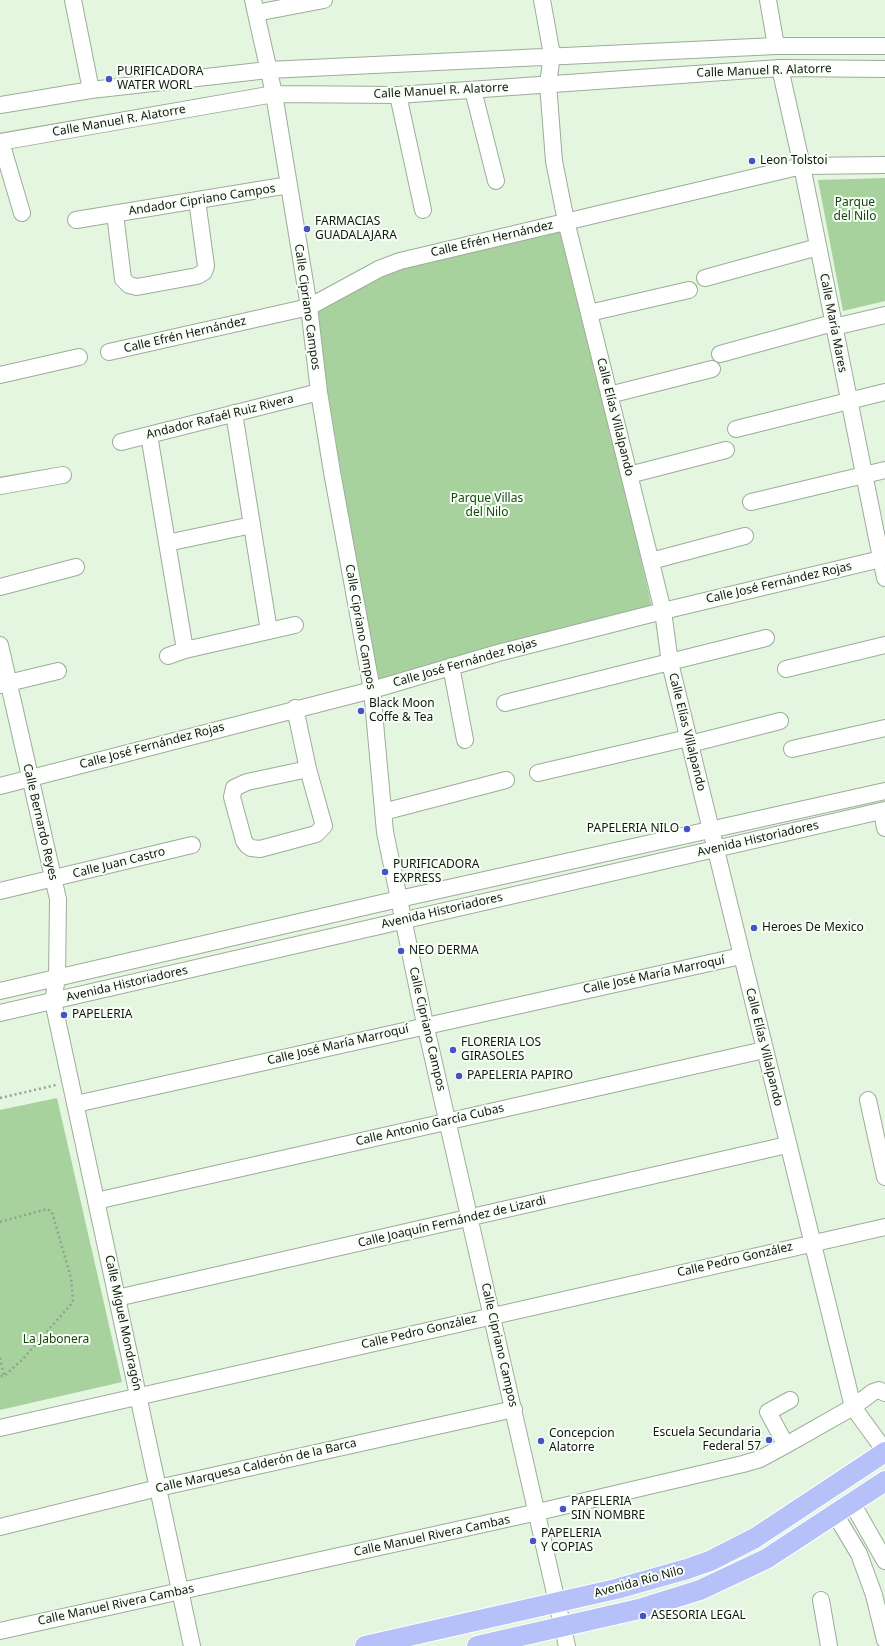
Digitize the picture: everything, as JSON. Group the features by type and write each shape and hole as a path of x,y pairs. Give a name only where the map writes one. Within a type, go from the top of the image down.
{"main road":[{"name":"Avenida Río Nilo","path":"365,1646 558,1603 644,1582 710,1561 754,1538 885,1452"},
{"name":"Avenida Río Nilo","path":"477,1646 645,1608 706,1588 766,1559 885,1481"}],"street":[{"path":"73,0 91,90"},
{"path":"254,7 324,0"},
{"name":"Calle Elías Villalpando","path":"542,0 552,55 548,84 554,161 566,221 663,611 670,663 811,1243 853,1407 885,1452"},
{"path":"768,0 776,46"},
{"name":"Calle Cipriano Campos","path":"254,7 274,94 309,307 319,392 372,690 383,812 403,920 447,1121 568,1646"},
{"name":"Calle Manuel R. Alatorre","path":"0,106 91,90 268,70 552,55 776,46 885,46"},
{"name":"Calle Manuel R. Alatorre","path":"1,142 274,94 398,95 780,68 885,69"},
{"name":"Calle María Mares","path":"780,68 802,166 864,474 883,559 885,578"},
{"path":"473,90 496,181"},
{"path":"398,95 423,210"},
{"path":"1,142 22,213"},
{"name":"Calle Efrén Hernández","path":"109,352 309,307 390,264 566,221 802,166 885,165"},
{"name":"Andador Cipriano Campos","path":"76,220 289,186"},
{"name":"Andador Cipriano Campos","path":"115,214 123,279 129,284 137,287 197,276 204,272 206,266 197,200"},
{"path":"705,278 818,247"},
{"path":"589,312 689,290"},
{"path":"720,354 834,325 885,315"},
{"path":"0,375 80,357"},
{"path":"609,395 712,369"},
{"name":"Andador Rafaél Ruiz Rivera","path":"121,442 319,392"},
{"path":"736,429 885,392"},
{"path":"234,413 269,631"},
{"path":"150,435 185,650"},
{"path":"629,475 726,450"},
{"path":"751,502 885,470"},
{"path":"0,486 64,475"},
{"path":"167,543 252,525"},
{"path":"651,561 745,536"},
{"name":"Calle José Fernández Rojas","path":"0,786 295,708 372,690 451,666 663,611 883,559"},
{"path":"0,587 76,568"},
{"path":"168,656 185,650 295,625"},
{"path":"505,703 766,638"},
{"name":"Calle Bernardo Reyes","path":"0,645 4,684 30,779 58,899 57,978 53,1001"},
{"path":"786,669 885,645"},
{"path":"451,666 465,740"},
{"path":"4,684 58,671"},
{"path":"295,708 308,769 324,826 316,834 260,849 251,848 244,841 232,797 234,788 247,782 308,769"},
{"path":"538,773 780,721"},
{"path":"792,749 885,728"},
{"path":"383,812 506,780"},
{"name":"Avenida Historiadores","path":"0,991 399,899 885,791"},
{"path":"883,810 885,828"},
{"name":"Avenida Historiadores","path":"0,1013 883,810"},
{"name":"Calle Juan Castro","path":"0,891 192,845"},
{"name":"Calle José María Marroquí","path":"76,1104 741,956"},
{"name":"Calle Miguel Mondragón","path":"53,1001 192,1646"},
{"name":"Calle Antonio García Cubas","path":"96,1200 764,1050"},
{"path":"868,1100 885,1177"},
{"name":"Calle Joaquín Fernández de Lizardi","path":"117,1298 787,1145"},
{"name":"Calle Pedro González","path":"0,1428 885,1227"},
{"name":"Calle Manuel Rivera Cambas","path":"0,1631 538,1512 744,1464 760,1459 786,1445 853,1407 876,1390 885,1393"},
{"path":"786,1445 768,1412 790,1400"},
{"name":"Calle Marquesa Calderón de la Barca","path":"0,1527 158,1488 514,1409"},
{"path":"852,1503 885,1561"},
{"path":"835,1514 859,1554 874,1595 885,1640"},
{"path":"821,1600 829,1646"}],"path":[{"path":"0,1098 71,1082"},
{"path":"0,1222 47,1209 52,1212 71,1278 72,1302 22,1360 4,1376 0,1376"},
{"path":"0,1358 4,1376"}],"green space":[{"name":"Parque del Nilo","path":"885,178 885,301 843,311 818,180"},
{"name":"Parque Villas del Nilo","path":"564,224 652,607 376,682 314,309 388,266"},
{"name":"La Jabonera","path":"57,1098 122,1382 0,1410 0,1110"}],"place":[{"name":"PURIFICADORA WATER WORL","path":"109,79"},
{"name":"Leon Tolstoi","path":"752,161"},
{"name":"FARMACIAS GUADALAJARA","path":"307,229"},
{"name":"Black Moon Coffe & Tea","path":"361,711"},
{"name":"PAPELERIA NILO","path":"687,829"},
{"name":"PURIFICADORA EXPRESS","path":"385,872"},
{"name":"Heroes De Mexico","path":"754,928"},
{"name":"NEO DERMA","path":"401,951"},
{"name":"PAPELERIA","path":"64,1015"},
{"name":"FLORERIA LOS GIRASOLES","path":"453,1050"},
{"name":"PAPELERIA PAPIRO","path":"459,1076"},
{"name":"Escuela Secundaria Federal 57","path":"769,1440"},
{"name":"Concepcion Alatorre","path":"541,1441"},
{"name":"PAPELERIA SIN NOMBRE","path":"563,1509"},
{"name":"PAPELERIA Y COPIAS","path":"533,1541"},
{"name":"ASESORIA LEGAL","path":"643,1616"}]}
